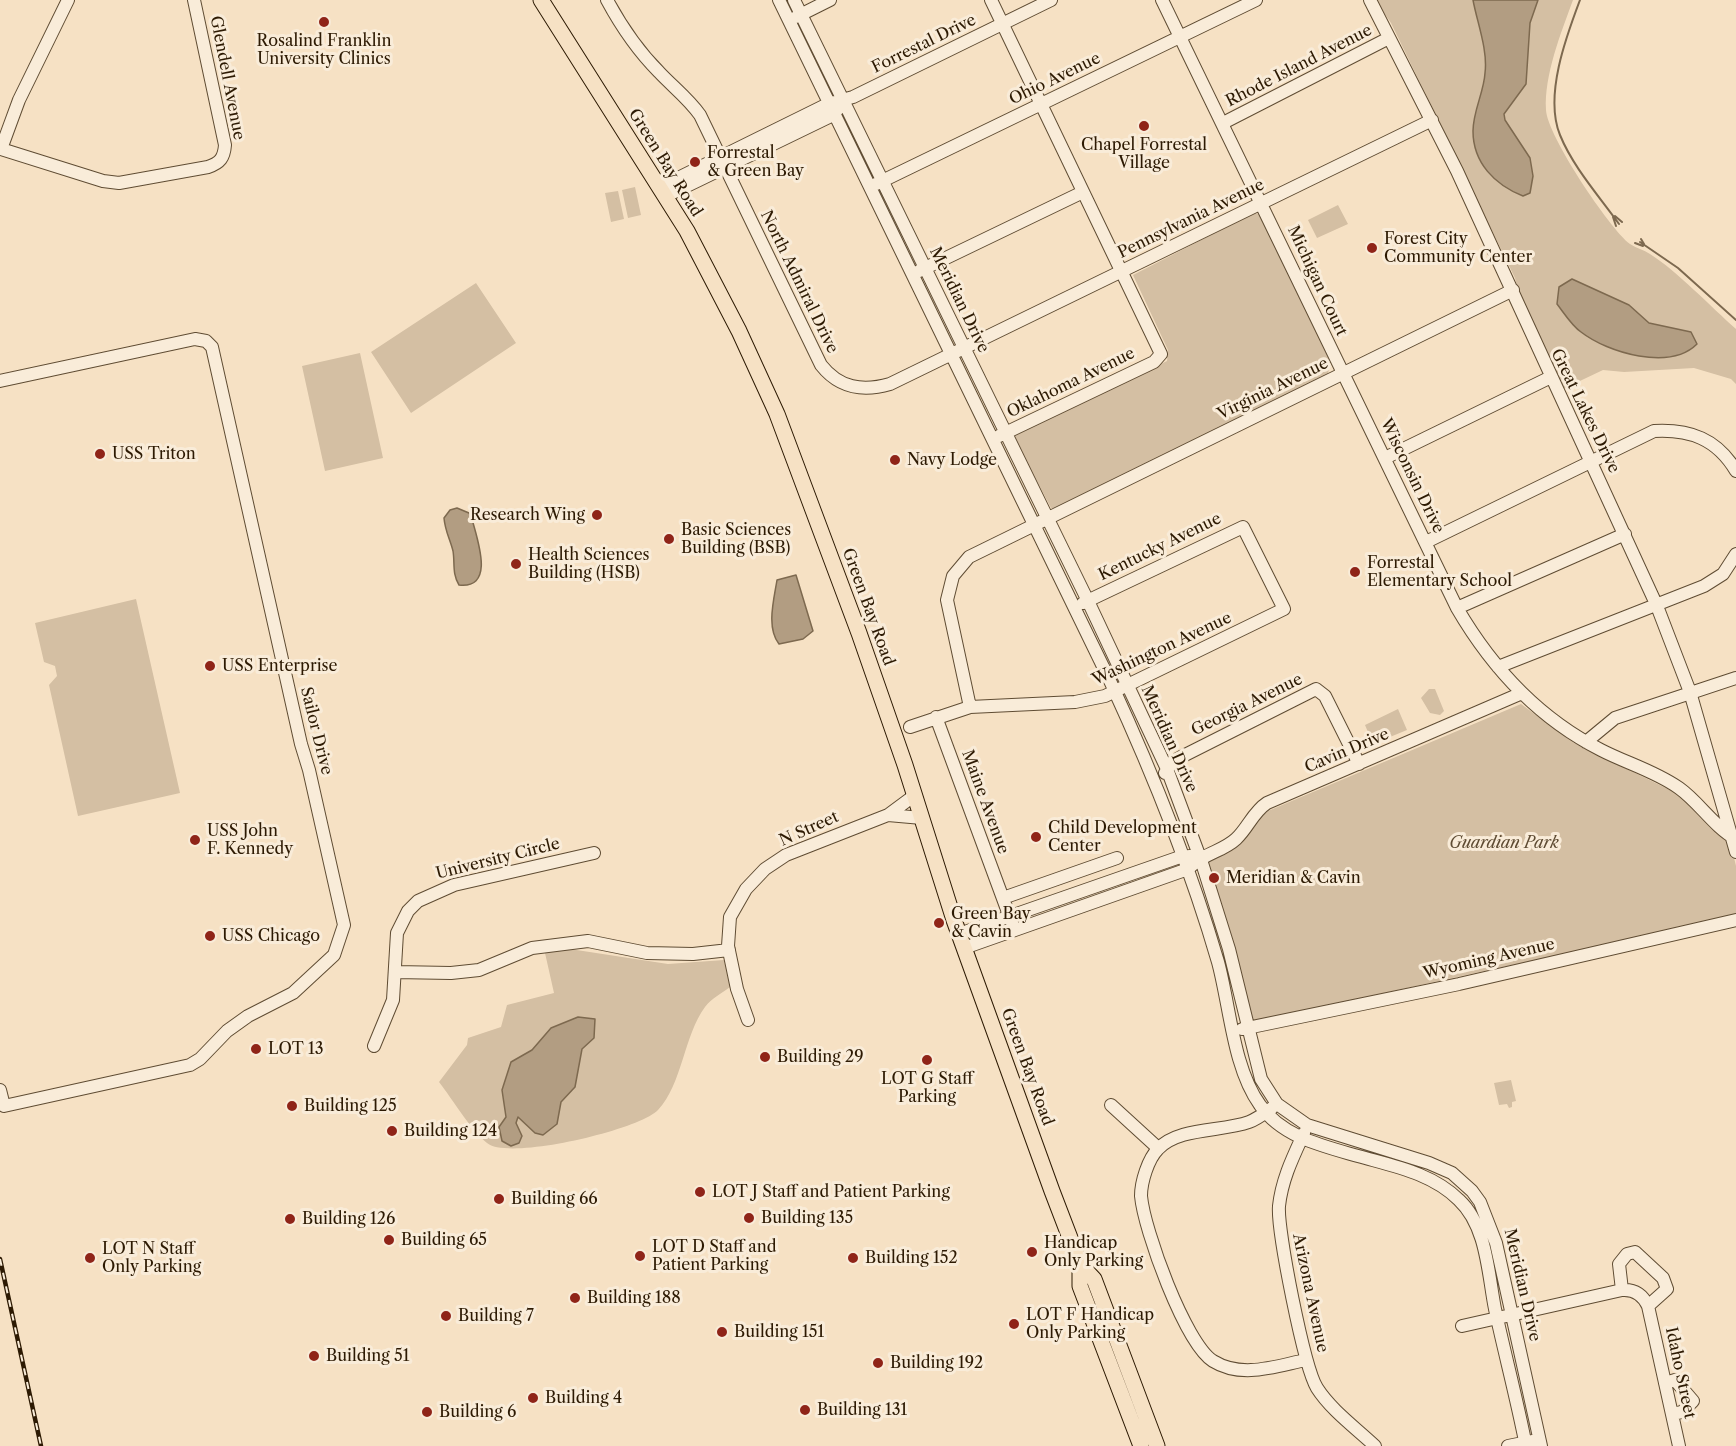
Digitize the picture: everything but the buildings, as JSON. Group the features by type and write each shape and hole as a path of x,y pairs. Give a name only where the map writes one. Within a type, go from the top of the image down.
{"main road":[{"name":"Green Bay Road","path":"541,0 663,191 721,295 777,414 859,633 962,941 1080,1264 1080,1286 1141,1446"},
{"name":"Green Bay Road","path":"1080,1264 1094,1280 1157,1446"}],"street":[{"name":"Glendell Avenue","path":"68,0 19,100 1,149 43,163 119,183 208,167 224,155 225,145 194,0"},
{"name":"North Admiral Drive","path":"607,0 641,51 695,107 810,346 830,376 857,388 875,388 964,349"},
{"name":"Meridian Drive","path":"778,0 993,439 1115,692 1157,785 1184,856 1218,964 1247,1082 1266,1112 1278,1124 1302,1138 1432,1179 1457,1197 1472,1215 1478,1232 1525,1444"},
{"name":"Meridian Drive","path":"794,0 1048,518 1167,769 1200,857 1229,949 1261,1079 1277,1104 1307,1125 1429,1163 1452,1173 1472,1191 1486,1212 1492,1228 1540,1443"},
{"path":"789,21 830,0"},
{"path":"991,0 1121,272"},
{"name":"Forrestal Drive","path":"663,191 1051,0"},
{"path":"1162,0 1262,202"},
{"name":"Ohio Avenue","path":"869,187 1256,0"},
{"name":"Great Lakes Drive","path":"1370,0 1432,120 1513,290 1514,300 1592,461 1657,606 1690,692 1734,838 1736,852"},
{"name":"Rhode Island Avenue","path":"1223,123 1389,38"},
{"name":"Pennsylvania Avenue","path":"964,349 1432,120"},
{"path":"913,274 1083,192"},
{"name":"Michigan Court","path":"1262,202 1343,373"},
{"name":"Oklahoma Avenue","path":"993,439 1154,362 1161,354 1121,272"},
{"name":"Virginia Avenue","path":"970,707 949,616 948,591 953,576 969,557 1513,290"},
{"name":"Sailor Drive","path":"0,381 195,339 206,341 212,347 291,703 344,925 334,955 311,979 293,993 248,1016 228,1031 200,1059 190,1065 4,1106 0,1090"},
{"name":"Wisconsin Drive","path":"1343,373 1457,608 1466,625 1498,667 1551,719 1586,742 1677,786 1734,838"},
{"path":"1385,458 1551,377"},
{"path":"1426,542 1654,431 1674,430 1692,433 1709,441 1723,452 1736,471"},
{"name":"Kentucky Avenue","path":"1074,607 1243,527 1284,609"},
{"path":"1457,608 1625,534"},
{"path":"1498,667 1704,586 1723,574 1736,554"},
{"name":"Washington Avenue","path":"909,727 970,707 1075,702 1115,692 1284,609"},
{"path":"1586,742 1615,718 1736,678"},
{"name":"Georgia Avenue","path":"1157,785 1167,769 1181,757 1316,689 1325,696 1359,764"},
{"name":"Cavin Drive","path":"962,941 1014,930 1188,869 1200,857 1236,840 1256,813 1267,803 1522,693"},
{"name":"Maine Avenue","path":"936,717 1014,930"},
{"name":"N Street","path":"748,1020 736,989 729,950 728,931 736,903 765,869 786,855 888,815 915,795"},
{"name":"N Street","path":"888,815 922,818"},
{"name":"University Circle","path":"374,1046 393,1000 397,933 408,911 425,896 454,885 594,853"},
{"name":"Cavin Drive","path":"962,941 1009,916 1184,856 1200,857"},
{"path":"1003,898 1117,858"},
{"name":"Wyoming Avenue","path":"1234,1030 1459,984 1736,920"},
{"path":"395,972 451,973 479,970 532,948 588,941 647,953 693,954 729,950"},
{"path":"1277,1104 1249,1122 1182,1136 1158,1149 1149,1163 1141,1194 1161,1270 1203,1353 1225,1366 1250,1371 1306,1360"},
{"path":"1111,1105 1158,1149"},
{"name":"Arizona Avenue","path":"1307,1125 1287,1170 1282,1189 1279,1224 1306,1360 1318,1389 1375,1446"},
{"path":"1462,1326 1630,1289 1638,1293 1648,1306 1667,1289 1663,1278 1635,1252 1627,1254 1619,1264 1622,1290"},
{"name":"Idaho Street","path":"1648,1306 1679,1446"},
{"path":"1665,1383 1675,1380 1693,1401 1682,1412 1672,1414"},
{"path":"1508,1446 1540,1443"}],"green space":[{"path":"1375,0 1573,0 1554,54 1548,83 1546,110 1549,122 1580,180 1620,235 1671,270 1736,329 1736,384 1731,379 1694,368 1624,372 1603,370 1563,389 1521,302 1515,278 1391,23"},
{"path":"635,187 641,215 628,218 622,190"},
{"path":"618,191 624,219 611,222 605,193"},
{"path":"1338,205 1348,224 1317,238 1308,220"},
{"path":"1254,213 1260,214 1331,359 1328,374 1058,508 1051,508 1015,435 1167,361 1168,350 1133,275"},
{"path":"476,283 516,343 411,413 371,352"},
{"path":"360,353 383,458 325,471 302,366"},
{"path":"136,599 180,793 78,816 49,685 57,676 55,666 44,662 35,623"},
{"path":"1429,689 1435,689 1444,711 1440,715 1430,713 1421,698"},
{"name":"Guardian Park","path":"1521,704 1574,743 1672,791 1728,833 1736,866 1736,916 1251,1022 1209,871 1209,862 1234,849 1259,818 1268,811"},
{"path":"1398,709 1407,730 1373,744 1365,725"},
{"path":"570,949 668,964 724,960 730,987 705,1007 692,1031 673,1087 658,1110 646,1118 601,1134 545,1146 500,1148 487,1143 468,1122 439,1082 467,1045 468,1038 501,1027 507,1005 554,993 545,953"},
{"path":"1511,1080 1516,1101 1512,1102 1512,1107 1509,1108 1507,1104 1499,1105 1494,1083"}],"shaded area":[{"path":"1473,0 1538,0 1530,23 1526,84 1504,114 1505,120 1530,158 1533,176 1530,193 1523,196 1503,186 1495,179 1481,163 1474,143 1473,124 1486,64"},
{"path":"1572,279 1629,305 1649,323 1691,332 1697,344 1685,352 1656,358 1622,352 1593,340 1574,326 1557,304 1559,287"},
{"path":"457,508 469,513 480,550 481,571 477,579 470,584 459,585 457,581 453,551 446,531 444,518 450,510"},
{"path":"796,575 813,631 803,639 779,644 772,622 777,580"},
{"path":"578,1017 595,1019 594,1038 582,1049 575,1087 561,1102 557,1124 543,1135 535,1133 518,1117 516,1123 522,1136 519,1143 511,1146 502,1141 499,1127 506,1117 502,1090 511,1062 532,1050 551,1028"}],"waterway":[{"path":"1580,0 1559,67 1554,103 1556,120 1565,147 1619,224"},
{"path":"1615,216 1622,222"},
{"path":"1613,217 1616,226"},
{"path":"1641,239 1644,244"},
{"path":"1640,242 1678,268 1736,320"},
{"path":"1635,243 1643,246"}],"railway":[{"path":"0,1259 41,1446"}],"place":[{"name":"Rosalind Franklin University Clinics","path":"324,22"},
{"name":"Chapel Forrestal Village","path":"1144,126"},
{"name":"Forrestal & Green Bay","path":"695,162"},
{"name":"Forest City Community Center","path":"1372,248"},
{"name":"USS Triton","path":"100,454"},
{"name":"Navy Lodge","path":"895,460"},
{"name":"Research Wing","path":"597,515"},
{"name":"Basic Sciences Building (BSB)","path":"669,539"},
{"name":"Health Sciences Building (HSB)","path":"516,564"},
{"name":"Forrestal Elementary School","path":"1355,572"},
{"name":"USS Enterprise","path":"210,666"},
{"name":"Child Development Center","path":"1036,837"},
{"name":"USS John F. Kennedy","path":"195,840"},
{"name":"Meridian & Cavin","path":"1214,878"},
{"name":"Green Bay & Cavin","path":"939,923"},
{"name":"USS Chicago","path":"210,936"},
{"name":"LOT 13","path":"256,1049"},
{"name":"Building 29","path":"765,1057"},
{"name":"LOT G Staff Parking","path":"927,1060"},
{"name":"Building 125","path":"292,1106"},
{"name":"Building 124","path":"392,1131"},
{"name":"LOT J Staff and Patient Parking","path":"700,1192"},
{"name":"Building 66","path":"499,1199"},
{"name":"Building 135","path":"749,1218"},
{"name":"Building 126","path":"290,1219"},
{"name":"Building 65","path":"389,1240"},
{"name":"Handicap Only Parking","path":"1032,1252"},
{"name":"LOT D Staff and Patient Parking","path":"640,1256"},
{"name":"LOT N Staff Only Parking","path":"90,1258"},
{"name":"Building 152","path":"853,1258"},
{"name":"Building 188","path":"575,1298"},
{"name":"Building 7","path":"446,1316"},
{"name":"LOT F Handicap Only Parking","path":"1014,1324"},
{"name":"Building 151","path":"722,1332"},
{"name":"Building 51","path":"314,1356"},
{"name":"Building 192","path":"878,1363"},
{"name":"Building 4","path":"533,1398"},
{"name":"Building 131","path":"805,1410"},
{"name":"Building 6","path":"427,1412"}]}
